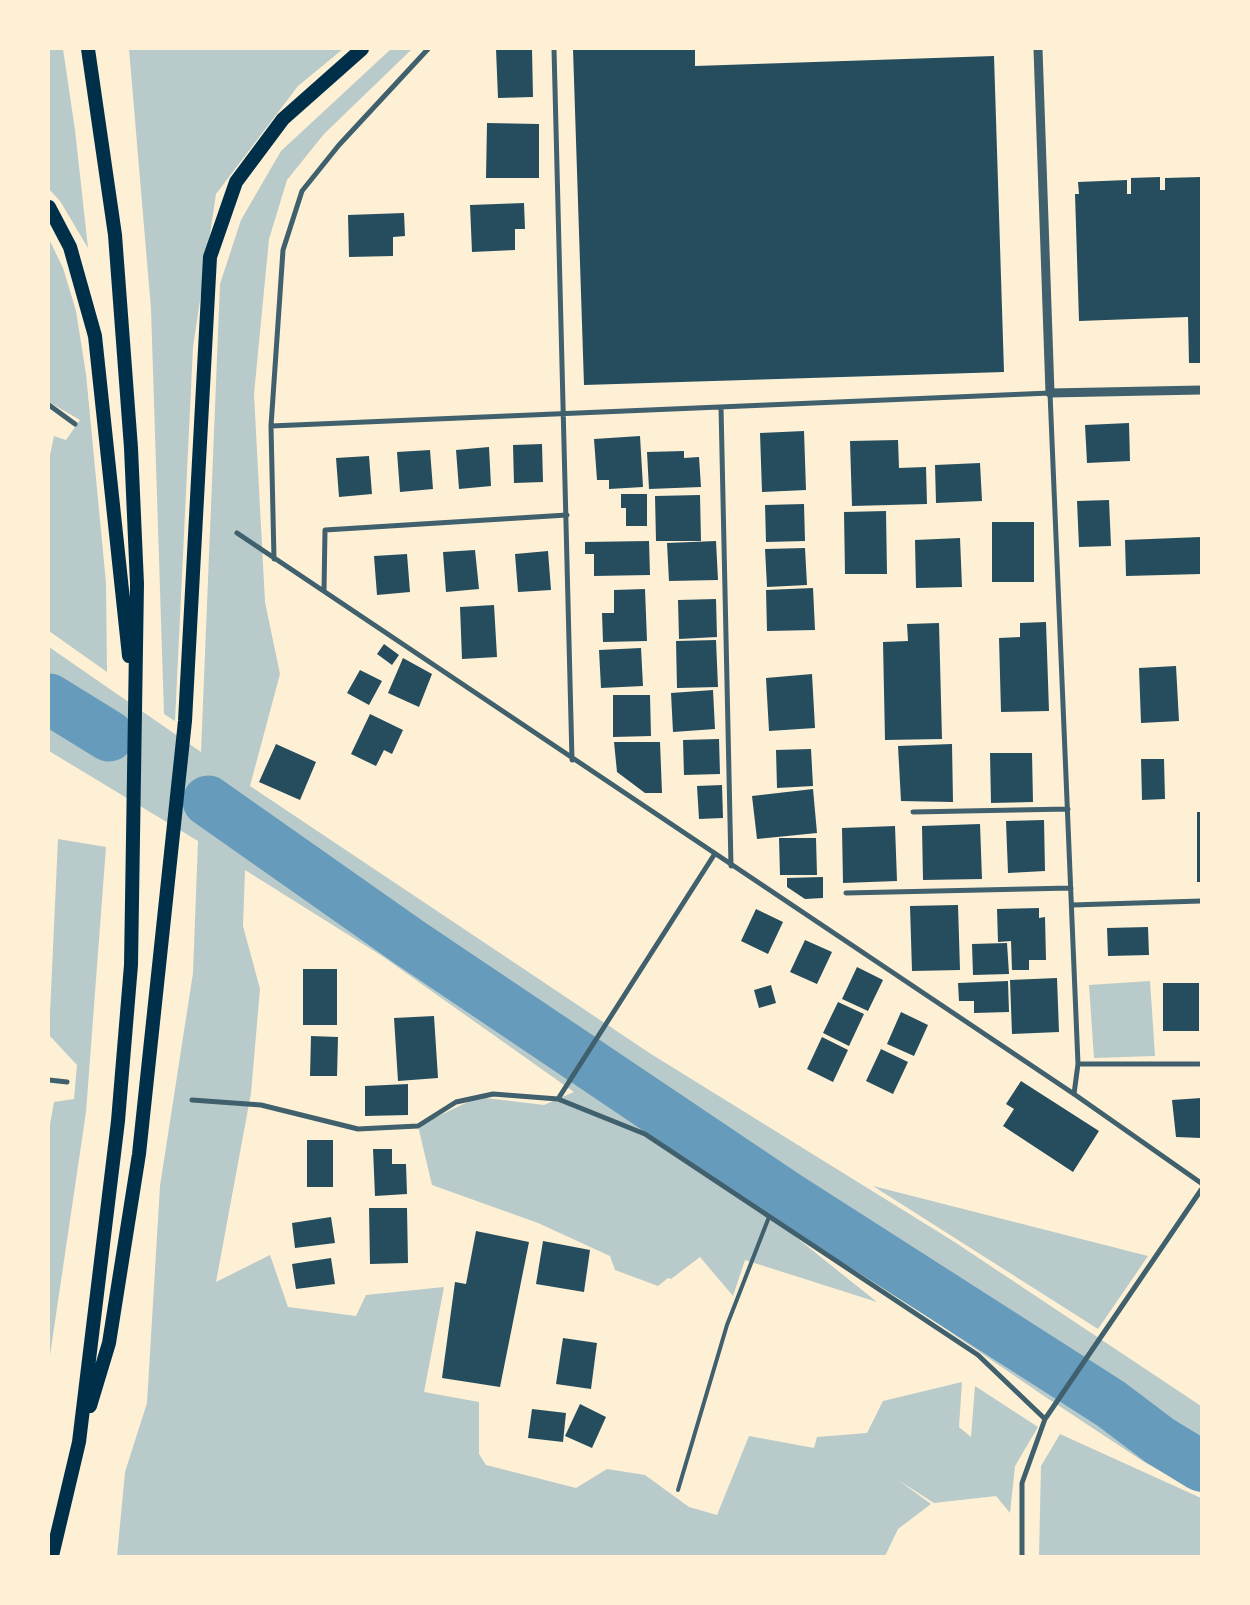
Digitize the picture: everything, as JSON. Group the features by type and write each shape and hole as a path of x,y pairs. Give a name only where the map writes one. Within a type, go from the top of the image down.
{"highway":[{"path":"79,1442 118,1121 130,975 137,584 116,235 88,49"},
{"path":"52,1556 79,1442 109,1343 140,1154 185,721 210,256 236,182 283,119 362,49"},
{"path":"49,207 70,247 95,336 136,721"}],"street":[{"path":"274,559 271,426 283,250 302,191 339,145 428,49"},
{"path":"554,49 565,414 572,760"},
{"path":"1038,49 1050,393 1078,1064 1074,1094"},
{"path":"271,426 1050,393 1201,390"},
{"path":"49,405 75,424"},
{"path":"721,407 731,866"},
{"path":"324,591 325,530 567,515"},
{"path":"238,533 572,760 1074,1094 1201,1183"},
{"path":"913,812 1068,809"},
{"path":"558,1099 714,855"},
{"path":"846,893 1071,888"},
{"path":"1072,904 1201,901"},
{"path":"1078,1064 1199,1064"},
{"path":"49,1080 67,1082"},
{"path":"192,1100 260,1105 358,1129 418,1126 456,1102 493,1094 558,1099 644,1134 978,1355 1046,1419"},
{"path":"1022,1556 1022,1483 1046,1419 1201,1190"}],"lane":[{"path":"678,1490 727,1326 769,1217"}],"shaded area":[{"path":"49,49 63,49 75,130 88,248 60,201 49,189"},
{"path":"129,49 343,49 298,86 216,194 193,347 175,721 164,714 151,309"},
{"path":"391,49 412,49 324,134 287,180 269,239 254,394 265,602 280,674 250,786 651,1054 953,1241 1201,1406 1201,1493 1144,1462 902,1299 772,1218 877,1302 745,1260 733,1296 700,1257 671,1279 668,1278 658,1286 615,1270 610,1256 538,1223 432,1185 418,1126 478,1097 544,1105 574,1092 382,956 245,870 243,926 260,989 251,1093 216,1282 270,1255 288,1307 356,1316 366,1295 444,1287 424,1392 479,1402 479,1454 486,1465 576,1488 607,1469 645,1475 689,1507 717,1515 749,1436 814,1448 817,1437 867,1433 883,1401 962,1382 959,1427 971,1437 975,1386 1038,1427 1015,1466 1010,1513 996,1496 934,1503 898,1480 931,1504 898,1529 885,1556 117,1556 125,1472 147,1403 160,1186 193,973 198,841 49,751 49,647 201,752 220,284 241,220 281,151"},
{"path":"49,239 63,268 76,311 86,374 106,583 107,672 49,631 49,460 54,436 66,440 80,420 49,402"},
{"path":"58,839 106,847 86,1112 50,1355 49,1130 54,1102 74,1099 77,1065 49,1035"},
{"path":"1150,981 1155,1056 1094,1058 1089,985"},
{"path":"873,1186 1148,1256 1098,1329"},
{"path":"1060,1434 1201,1498 1201,1556 1039,1556 1041,1466"}],"building":[{"path":"496,49 532,49 533,97 498,98"},
{"path":"573,49 695,49 695,66 994,56 1004,372 584,385"},
{"path":"487,123 539,124 539,178 486,178"},
{"path":"1160,177 1160,190 1165,190 1165,178 1201,177 1201,363 1189,363 1188,317 1079,321 1075,194 1079,194 1078,182 1127,180 1127,194 1131,194 1131,178"},
{"path":"524,203 525,229 515,229 515,250 472,252 470,205"},
{"path":"404,213 405,236 393,237 393,256 349,257 348,215"},
{"path":"1129,423 1130,461 1087,463 1085,425"},
{"path":"804,431 806,490 762,492 760,433"},
{"path":"640,436 643,487 609,489 609,480 597,480 594,439"},
{"path":"898,440 899,468 926,467 927,504 852,506 850,441"},
{"path":"542,444 543,482 514,483 513,445"},
{"path":"489,447 491,486 459,489 456,450"},
{"path":"430,450 433,489 400,492 397,452"},
{"path":"684,451 684,458 699,457 701,487 649,489 647,452"},
{"path":"369,456 372,494 339,497 336,458"},
{"path":"980,463 982,501 936,503 935,465"},
{"path":"621,494 647,494 647,526 626,526 626,508 621,508"},
{"path":"700,495 701,541 656,541 655,496"},
{"path":"1109,500 1111,546 1079,547 1077,501"},
{"path":"804,504 805,541 766,542 765,505"},
{"path":"886,511 887,574 845,574 844,512"},
{"path":"992,522 1034,522 1034,582 992,582"},
{"path":"1201,537 1201,574 1126,576 1125,540"},
{"path":"960,538 962,587 916,588 915,540"},
{"path":"649,541 650,575 594,576 594,554 585,554 585,542"},
{"path":"716,541 718,580 669,581 667,543"},
{"path":"805,548 807,585 767,587 765,549"},
{"path":"475,550 479,589 446,592 443,552"},
{"path":"548,551 551,590 518,592 515,554"},
{"path":"407,554 410,592 377,595 374,556"},
{"path":"813,588 815,630 767,631 766,590"},
{"path":"645,589 647,641 603,642 602,613 614,613 614,590"},
{"path":"716,599 717,637 679,639 678,600"},
{"path":"494,605 497,657 462,659 460,607"},
{"path":"1046,622 1049,711 1001,712 999,638 1020,637 1020,623"},
{"path":"939,623 942,739 885,740 883,642 908,641 907,624"},
{"path":"716,640 718,687 677,688 676,641"},
{"path":"384,644 399,655 392,665 377,654"},
{"path":"641,648 643,686 601,688 599,650"},
{"path":"403,658 432,674 419,707 388,693"},
{"path":"1176,666 1179,721 1141,723 1139,668"},
{"path":"360,670 382,681 369,705 347,693"},
{"path":"812,674 815,728 769,731 766,678"},
{"path":"713,690 715,729 673,732 671,693"},
{"path":"613,695 650,695 651,736 613,737"},
{"path":"370,714 403,730 392,754 384,750 376,766 351,754"},
{"path":"719,739 720,774 684,775 683,740"},
{"path":"614,742 660,742 662,793 645,793 617,772"},
{"path":"276,744 316,762 300,800 259,782"},
{"path":"952,744 953,802 901,801 898,746"},
{"path":"811,749 813,786 777,788 776,750"},
{"path":"990,753 1032,753 1033,802 991,803"},
{"path":"1141,759 1164,759 1165,799 1142,800"},
{"path":"722,785 723,818 699,819 697,786"},
{"path":"813,789 817,833 757,839 752,796"},
{"path":"1197,812 1201,812 1201,882 1197,882"},
{"path":"1044,820 1045,871 1008,873 1006,821"},
{"path":"980,824 982,879 923,880 922,826"},
{"path":"895,826 897,881 843,883 842,828"},
{"path":"779,838 816,838 817,875 780,875"},
{"path":"823,877 823,898 805,899 787,887 787,878"},
{"path":"958,905 960,970 912,971 910,906"},
{"path":"1039,908 1039,918 1045,917 1046,960 1029,960 1029,970 1012,970 1011,941 998,942 997,909"},
{"path":"756,909 783,922 768,954 741,941"},
{"path":"1148,927 1149,955 1108,956 1107,928"},
{"path":"805,940 832,952 817,984 790,972"},
{"path":"1007,943 1009,974 973,975 972,944"},
{"path":"857,967 883,980 868,1011 842,999"},
{"path":"303,969 337,969 337,1025 303,1025"},
{"path":"1057,978 1059,1032 1012,1034 1010,980"},
{"path":"1008,981 1009,1012 974,1013 974,1001 959,1001 958,983"},
{"path":"1163,983 1199,983 1199,1031 1163,1031"},
{"path":"771,985 776,1003 759,1008 754,990"},
{"path":"838,1002 864,1014 849,1046 823,1033"},
{"path":"901,1012 928,1025 914,1056 887,1044"},
{"path":"434,1016 438,1078 398,1081 394,1018"},
{"path":"311,1036 338,1037 337,1076 310,1076"},
{"path":"822,1037 848,1050 833,1082 807,1069"},
{"path":"881,1049 908,1062 893,1094 866,1081"},
{"path":"1021,1081 1099,1131 1073,1172 1003,1126 1014,1109 1006,1104"},
{"path":"408,1084 408,1115 365,1116 365,1086"},
{"path":"1201,1098 1201,1138 1176,1137 1172,1100"},
{"path":"307,1140 333,1140 333,1187 307,1187"},
{"path":"373,1149 392,1149 392,1164 406,1164 407,1194 375,1196"},
{"path":"369,1208 407,1208 408,1263 370,1264"},
{"path":"331,1217 335,1243 295,1248 292,1223"},
{"path":"476,1231 529,1242 500,1387 442,1378 455,1282 466,1284"},
{"path":"543,1241 590,1250 584,1292 536,1284"},
{"path":"331,1258 335,1284 296,1289 292,1264"},
{"path":"563,1338 597,1343 591,1389 556,1384"},
{"path":"580,1404 606,1417 592,1448 565,1436"},
{"path":"532,1409 566,1413 563,1442 528,1438"}],"waterway":[{"path":"49,699 109,736"},
{"path":"208,801 410,943 786,1196 1111,1404 1160,1441 1201,1466"}]}
